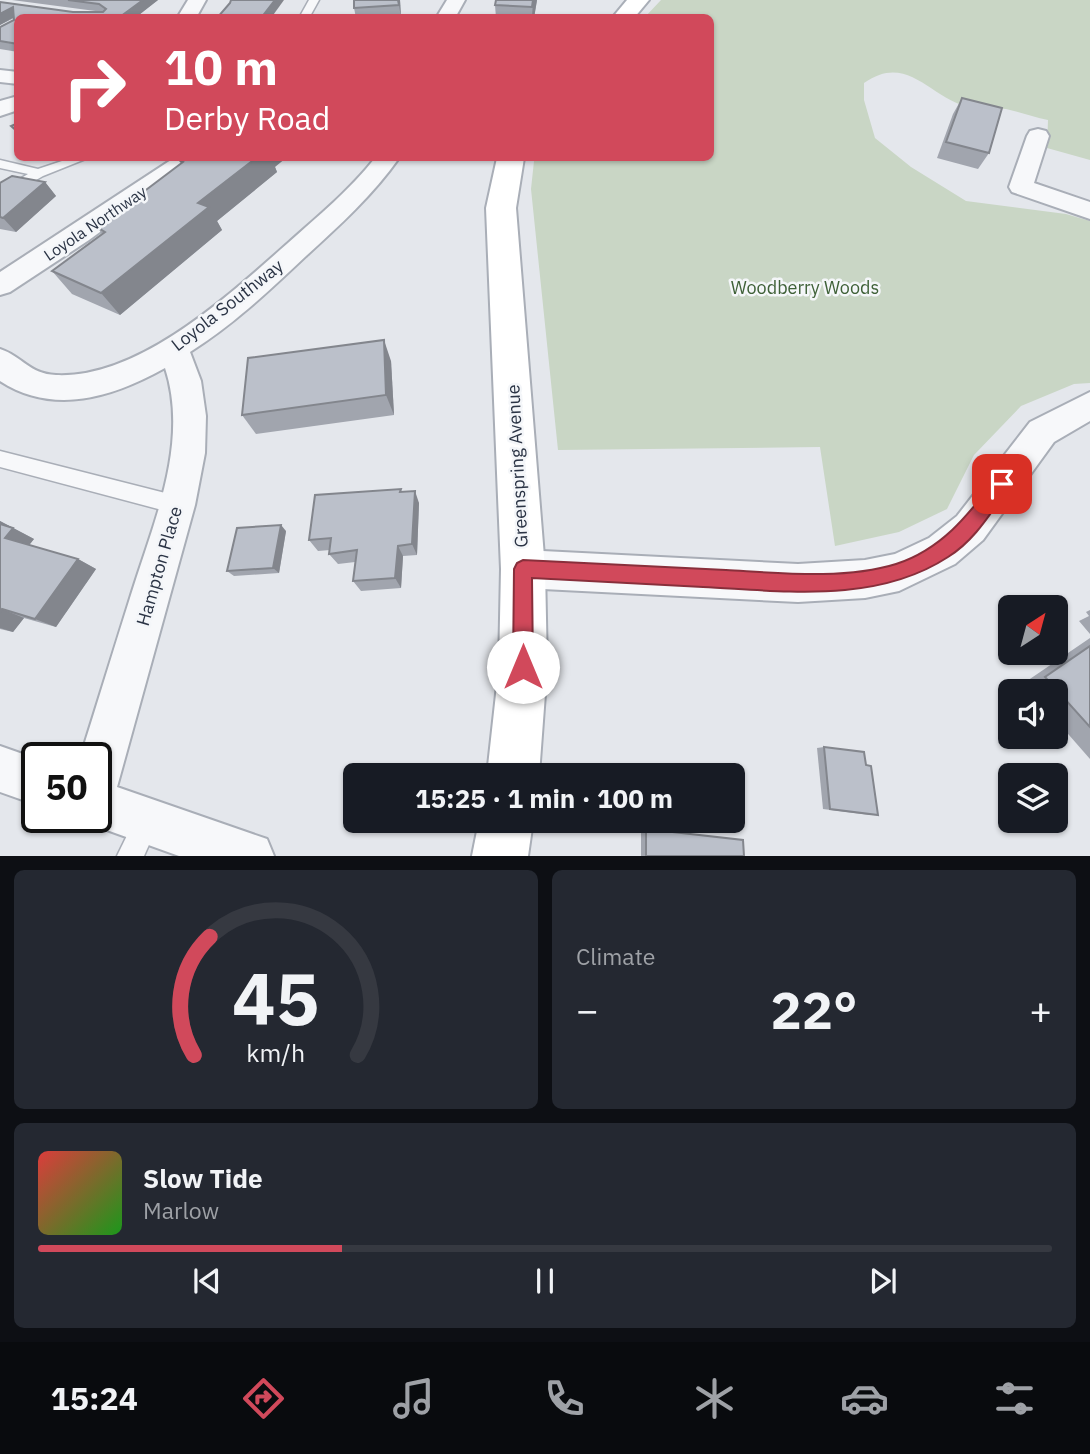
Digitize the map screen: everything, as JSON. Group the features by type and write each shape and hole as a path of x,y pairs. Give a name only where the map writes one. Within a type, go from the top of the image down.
{"main road":[{"path":"626,14 639,0"},
{"name":"Greenspring Avenue","path":"509,161 501,208 523,569 523,667 514,763"},
{"path":"500,856 504,833"}],"street":[{"path":"1038,136 1021,187 1090,211"},
{"name":"Loyola Northway","path":"0,285 80,234 185,161"},
{"name":"Loyola Southway","path":"0,361 10,374 27,383 68,388 116,378 174,349 280,266 364,187 385,161"},
{"name":"Hampton Place","path":"107,742 177,505 188,453 190,416 185,381 174,349"},
{"path":"523,569 798,583 865,579 899,572 942,551 970,528 1042,432 1090,405"},
{"path":"0,769 21,776"},
{"path":"112,816 139,839 250,856"}],"lane":[{"path":"0,197 38,173 73,161"},
{"path":"0,164 38,173"},
{"path":"0,459 177,505"}],"green space":[{"name":"Woodberry Woods","path":"661,0 1090,0 1090,160 1047,148 1048,120 1006,109 977,109 958,104 920,81 894,72 864,83 864,100 875,138 911,167 966,201 1066,214 1090,221 1090,383 1074,384 1021,406 974,455 947,509 899,532 835,546 820,447 558,450 531,189 534,161 714,161 714,14 648,14"}],"building":[{"path":"68,0 143,0 124,14 14,14 14,20 13,7 0,14 0,2 73,12 103,12 106,9 99,4"},
{"path":"231,0 275,0 264,14 220,14"},
{"path":"354,0 398,0 399,5 354,8"},
{"path":"496,0 533,0 532,7 495,5"},
{"path":"14,20 14,43 0,41 0,27"},
{"path":"962,98 1002,108 989,153 946,142"},
{"path":"181,161 252,161 198,203 209,207 101,293 52,271 105,232 97,227 183,162"},
{"path":"12,176 45,182 3,218 0,217 0,183"},
{"path":"384,340 386,395 242,415 248,358"},
{"path":"401,489 400,492 415,491 412,544 398,546 395,578 353,581 357,550 329,554 331,538 309,540 315,495"},
{"path":"0,524 13,528 5,538 78,559 35,619 2,609 0,612"},
{"path":"281,525 273,568 227,571 237,528"},
{"path":"1090,646 1090,727 1068,703 1068,679 1045,677 1062,665 1068,665 1068,661"},
{"path":"824,747 864,752 866,765 871,766 878,815 830,809"},
{"path":"646,833 681,833 743,840 744,856 646,856"}],"route":[{"path":"523,667 523,569 798,583 865,579 899,572 942,551 970,528 1002,484"}]}
